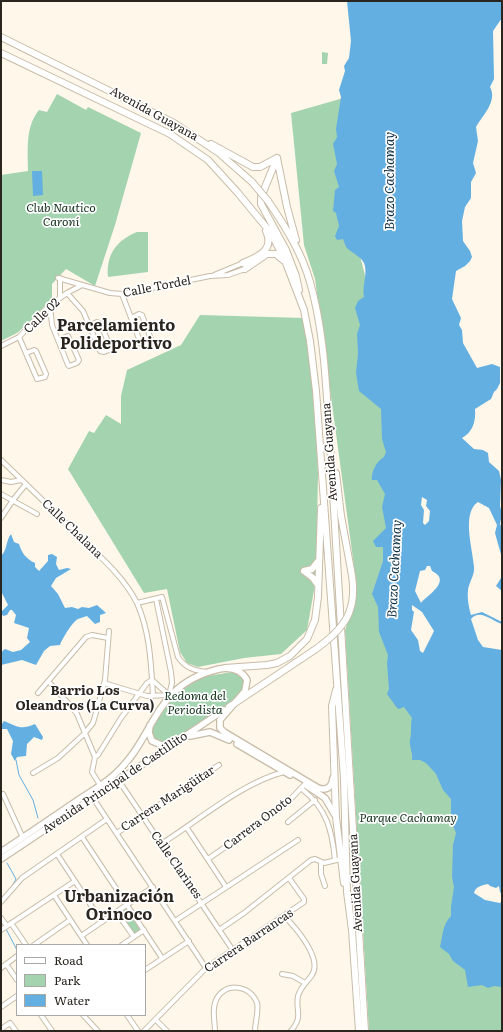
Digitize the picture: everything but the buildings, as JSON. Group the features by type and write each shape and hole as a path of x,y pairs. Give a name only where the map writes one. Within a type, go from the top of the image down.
{"main road":[{"name":"Avenida Guayana","path":"1,37 136,103 200,139 252,182 268,201 290,234 310,281 322,345 330,442 365,1031"},
{"name":"Avenida Guayana","path":"1,53 158,128 189,145 208,160 261,220 270,233 290,274 304,310 310,341 316,391 344,779 347,892 352,930 359,1031"},
{"path":"200,139 231,154 253,167 260,167 277,158"},
{"path":"277,158 287,207 310,281"},
{"path":"277,158 261,197 260,204 286,250 296,276 304,310"},
{"path":"244,266 259,257 268,245 268,235 261,220"},
{"path":"244,266 267,254 276,254 283,260 290,274"},
{"path":"230,707 313,651 338,631 346,621 353,598 353,581 340,516 334,460 330,442"},
{"path":"226,668 267,665 284,660 297,650 307,639 313,628 318,585 322,478"},
{"path":"318,585 313,578 304,571 312,569 319,558"},
{"path":"226,668 238,670 247,680 245,691 222,715 220,728 229,736 318,788 327,788 331,786 334,773"},
{"name":"Avenida Principal de Castillito","path":"1,852 113,775 134,753 152,719 169,695 190,680 208,672 226,668"},
{"path":"337,686 332,706 338,860 347,892"},
{"name":"Avenida Principal de Castillito","path":"1,859 230,707"},
{"path":"152,719 149,733 155,744 164,746 185,737 203,733 217,734 284,772 303,787 325,798 336,817"}],"street":[{"name":"Calle Tordel","path":"60,298 59,278 122,294 210,276 244,266"},
{"name":"Calle 02","path":"1,346 19,338 50,305 82,285"},
{"path":"67,293 83,311 89,326 100,351 104,352 109,350 110,346 100,324 97,322 89,326"},
{"path":"122,294 130,318 141,344 150,342 152,339 142,315 139,314 130,318"},
{"path":"50,305 52,326 68,365 77,363 79,360 68,336 58,340"},
{"path":"19,338 37,379 45,377 46,374 36,351 34,350 26,353"},
{"name":"Calle Chalana","path":"1,460 103,559 120,578 137,603 144,623 151,661 153,695"},
{"path":"1,480 10,482 21,480"},
{"path":"1,518 26,484"},
{"path":"1,494 37,514"},
{"path":"137,603 162,597 178,657 193,670 208,672"},
{"path":"156,599 171,672 172,683 169,695"},
{"path":"34,773 58,758 84,734 93,722 104,683 109,631"},
{"path":"38,693 86,637 92,635 108,638"},
{"path":"100,785 92,772 95,757 98,755 121,718 146,683 152,680 169,695"},
{"path":"48,681 77,714 84,734 95,757"},
{"path":"104,683 138,694 169,695"},
{"name":"Carrera Marigüitar","path":"117,833 219,765"},
{"path":"161,844 247,787 274,774 284,772"},
{"name":"Calle Clarines","path":"119,781 202,902 232,950"},
{"path":"219,930 244,913 311,860 324,863 338,860 329,824 315,800 303,787"},
{"name":"Carrera Onoto","path":"208,859 284,806 303,787"},
{"path":"2,795 23,838"},
{"path":"92,798 117,833 206,968"},
{"path":"288,822 315,800"},
{"path":"1,902 22,878 107,819"},
{"path":"187,828 226,887"},
{"path":"82,837 162,958"},
{"path":"175,921 298,840"},
{"path":"57,854 102,922"},
{"path":"321,862 321,874 325,886"},
{"name":"Carrera Barrancas","path":"144,1031 206,968 304,902 304,899 289,878"},
{"path":"1,918 4,928 75,881"},
{"path":"81,936 128,906 153,887"},
{"path":"54,895 86,944"},
{"path":"117,912 134,937"},
{"path":"35,944 70,920"},
{"path":"289,921 306,944 316,963 314,970 298,994 299,1012 297,1024 291,1031"},
{"path":"11,923 25,944"},
{"path":"124,944 144,930"},
{"path":"146,969 189,941"},
{"path":"1,968 16,957"},
{"path":"6,964 16,979"},
{"path":"282,974 293,976 305,984"},
{"path":"215,1031 213,1014 215,1003 224,991 234,987 244,988 253,995 257,1004 255,1031"},
{"path":"1,1007 16,997"},
{"path":"42,1016 52,1031"},
{"path":"84,1016 98,1031"},
{"path":"128,1016 138,1031"},
{"path":"156,1020 167,1031"},
{"path":"1,1030 10,1023 16,1031"}],"green space":[{"path":"322,52 328,53 327,64 322,64"},
{"name":"Club Nautico Caroní","path":"57,94 86,110 88,107 141,133 115,225 95,286 66,269 52,284 52,298 33,319 17,333 1,341 1,175 28,171 28,139 31,124 39,110 47,112"},
{"name":"Parque Cachamay","path":"347,97 346,201 370,295 384,408 416,711 429,766 460,798 457,941 502,981 502,1031 369,1031 345,631 357,588 315,279 304,245 291,113"},
{"path":"137,232 148,232 148,272 108,277 109,261 114,249 124,239"},
{"path":"200,315 304,318 315,406 318,473 316,579 307,630 281,654 244,658 198,667 187,663 180,652 167,589 144,593 68,469 89,431 94,433 106,415 121,424 121,396 127,370 181,345"},
{"name":"Redoma del Periodista","path":"232,672 242,675 245,685 238,698 164,746 156,744 151,736 154,720 174,695 202,677"},
{"path":"127,907 142,930 135,935 119,913"}],"water":[{"name":"Brazo Cachamay","path":"347,1 502,1 502,18 493,31 494,79 490,87 492,98 491,103 476,127 478,141 473,163 476,173 471,182 471,198 465,207 462,221 463,241 472,257 465,266 456,271 452,299 461,318 459,325 462,330 463,343 477,368 492,364 500,367 500,383 497,389 491,399 475,409 473,426 469,433 462,438 474,449 483,450 488,453 489,462 499,471 501,480 500,506 502,514 500,524 502,528 502,558 495,533 497,525 489,508 478,502 473,507 470,514 469,523 474,570 468,590 468,596 471,615 482,612 502,622 502,624 482,615 475,616 471,619 478,640 483,647 502,650 502,894 499,886 496,888 488,884 477,888 474,893 485,900 500,903 502,901 502,987 494,986 488,988 482,985 468,987 465,970 453,961 449,954 440,947 444,927 451,916 454,887 452,877 453,845 456,833 451,821 451,799 443,790 436,774 426,763 420,760 412,760 410,742 412,718 404,707 399,709 397,708 387,694 389,689 387,663 388,655 379,632 378,607 372,594 383,561 383,547 376,547 373,541 386,528 382,507 385,494 377,480 372,480 372,474 375,467 384,457 386,452 382,439 381,409 359,391 356,373 358,353 357,334 360,325 355,308 358,301 364,297 365,266 360,258 347,248 343,239 337,240 335,236 339,226 336,213 333,211 335,190 339,187 334,171 337,164 333,144 337,137 336,129 341,97 339,90 345,71 344,66 349,58 351,41","holes":["422,497 427,500 426,506 430,511 429,521 425,525 423,523 424,510 421,505","427,566 430,566 432,571 438,575 440,579 436,588 421,603 415,591 420,571 425,570","412,605 422,612 434,631 423,653 420,651 418,640 411,630 414,612 412,610"]},
{"path":"32,171 42,171 43,195 33,196"},
{"path":"11,534 14,542 19,544 25,555 29,560 35,563 35,567 39,571 48,561 48,555 52,554 57,557 56,564 59,570 67,568 71,569 56,578 51,586 58,594 65,608 89,608 97,605 106,613 100,615 100,622 95,624 87,616 76,620 68,630 60,645 50,646 44,651 36,665 22,660 1,665 3,650 5,649 13,652 21,650 30,642 27,638 29,628 14,623 16,615 12,610 10,610 7,615 3,616 1,612 8,605 1,591 1,556"},
{"path":"502,566 502,591 496,586 501,578"},
{"path":"4,721 20,727 35,724 43,737 42,740 34,737 27,744 26,756 17,757 15,761 11,754 13,741 7,729 1,729 1,725"}],"waterway":[{"path":"16,760 19,775 33,800 38,818"},
{"path":"7,863 16,879 12,886"},
{"path":"1,898 5,895"},
{"path":"6,929 16,948"}],"district":[{"name":"Parcelamiento Polideportivo","path":"116,335"},
{"name":"Barrio Los Oleandros (La Curva)","path":"85,698"},
{"name":"Urbanización Orinoco","path":"119,906"}]}
